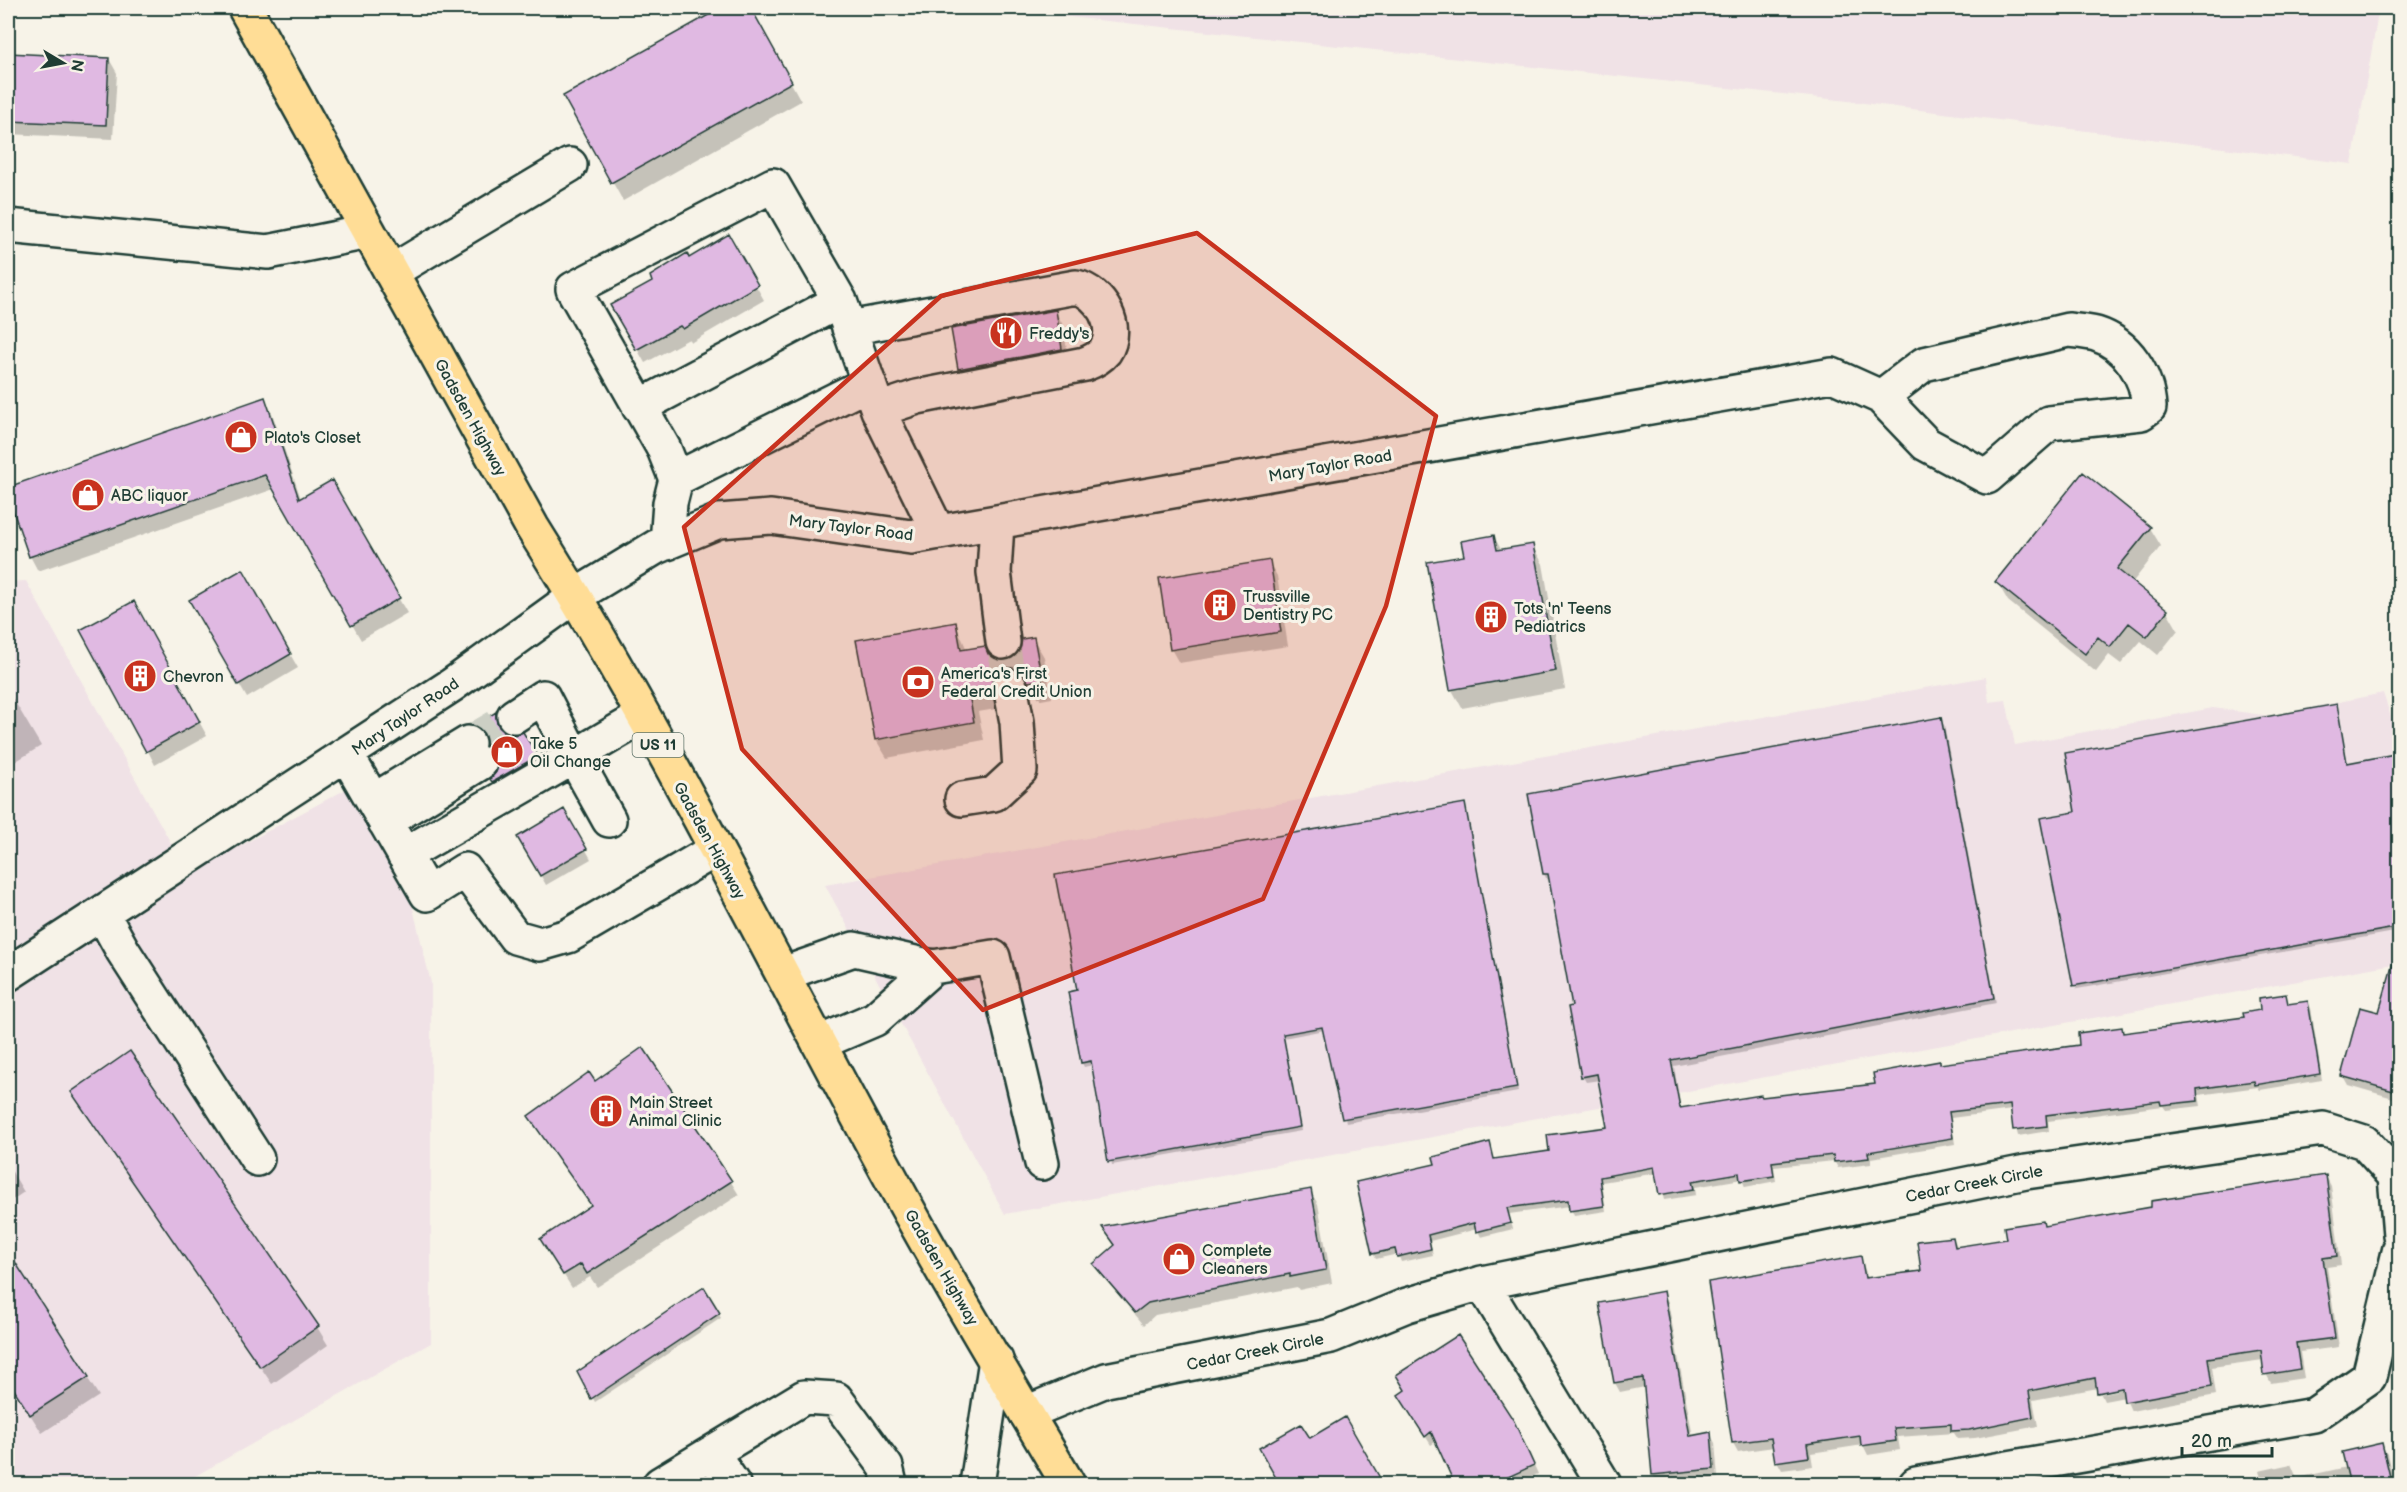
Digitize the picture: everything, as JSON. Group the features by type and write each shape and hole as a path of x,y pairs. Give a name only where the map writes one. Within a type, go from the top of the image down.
{"main road":[{"name":"Gadsden Highway","path":"244,8 532,527 575,596 642,717 783,974 916,1224 1068,1485"}],"street":[{"path":"391,272 570,165"},
{"path":"667,543 670,503 676,478 664,450 573,289 773,185 844,314 873,396 938,532"},
{"path":"8,226 268,252 368,232"},
{"path":"639,407 844,314 1076,286 1088,289 1104,309 1109,342 1105,351 1085,364 916,397 873,396 676,478"},
{"path":"2068,330 2098,334 2120,348 2141,370 2148,393 2149,407 2140,413 2049,423 1987,477 1926,444 1881,397 1924,364 2068,330"},
{"name":"Mary Taylor Road","path":"8,974 452,685 575,596 667,543 719,521 771,517 911,537 997,524 1832,375 1881,397"},
{"path":"997,524 994,572 1003,642"},
{"path":"962,799 994,794 1020,770 1017,722 1010,686"},
{"path":"520,726 549,709 609,820"},
{"path":"404,855 642,717"},
{"path":"379,812 474,753"},
{"path":"346,754 427,894 465,870 515,937 540,944 568,936 715,850"},
{"path":"102,913 123,951 258,1159"},
{"path":"783,974 854,949 933,968 993,957 1042,1163"},
{"path":"819,1043 875,1019 933,968"},
{"name":"Cedar Creek Circle","path":"1026,1413 1106,1380 1331,1336 1407,1305 1482,1283 2026,1172 2323,1129 2364,1142 2395,1176 2400,1235"},
{"path":"1916,1485 2314,1415 2369,1377 2400,1248"},
{"path":"1482,1283 1604,1485"},
{"path":"978,1485 996,1360"},
{"path":"660,1485 804,1397 836,1399 886,1467 890,1485"},
{"path":"712,1453 733,1485"}],"highlighted area":[{"path":"1197,233 1436,416 1386,606 1263,899 983,1010 742,749 684,527 941,296"}],"shaded area":[{"path":"986,8 2379,8 2352,164 1848,101"},
{"path":"26,581 188,874 380,771 431,983 431,1343 181,1484 8,1484 8,582"},
{"path":"1986,677 1989,702 2006,700 2015,745 2213,708 2270,716 2383,693 2393,723 2399,722 2399,963 1005,1214 825,885"}],"building":[{"path":"721,8 751,8 792,82 611,183 563,96"},
{"path":"8,53 109,58 106,125 8,121"},
{"path":"729,234 758,285 683,329 680,326 636,350 610,305 652,282 650,276 687,253 689,258"},
{"name":"Freddy's","path":"1056,310 1062,349 958,369 951,329"},
{"path":"265,397 299,499 332,480 400,598 351,626 265,475 29,557 8,496 8,487"},
{"path":"2083,472 2151,527 2117,569 2168,610 2147,637 2129,623 2110,647 2098,637 2085,654 1995,582"},
{"name":"Tots 'n' Teens Pediatrics","path":"1494,535 1497,550 1533,544 1556,671 1450,690 1427,562 1464,556 1461,541"},
{"name":"Trussville Dentistry PC","path":"1270,560 1281,632 1170,650 1159,578"},
{"path":"243,569 291,654 238,685 189,600"},
{"name":"Chevron","path":"134,601 200,722 146,752 80,630"},
{"path":"956,622 961,650 985,646 988,654 1005,661 1014,657 1020,650 1022,639 1034,637 1042,680 1028,682 1024,674 1017,669 1006,668 997,672 993,679 992,689 969,694 974,722 875,740 856,640"},
{"path":"2337,704 2347,763 2400,753 2400,927 2073,986 2040,818 2075,812 2065,753"},
{"path":"496,712 499,727 506,733 514,735 523,732 538,756 492,782 490,779 499,763 496,754 486,746 484,734 474,726"},
{"path":"1941,717 1994,998 1671,1060 1680,1108 1761,1095 1762,1097 1875,1084 1873,1073 1940,1061 1940,1064 2079,1045 2078,1033 2122,1027 2123,1033 2244,1017 2243,1013 2260,1010 2259,998 2286,994 2288,1004 2308,1001 2320,1074 2255,1085 2254,1081 2197,1089 2198,1101 2161,1105 2160,1101 2046,1115 2047,1126 2013,1130 2010,1105 1949,1112 1953,1138 1868,1152 1869,1158 1834,1162 1833,1155 1772,1162 1774,1176 1740,1181 1739,1173 1692,1181 1694,1189 1659,1195 1654,1167 1600,1177 1604,1206 1569,1211 1568,1200 1507,1208 1511,1223 1476,1232 1474,1223 1428,1235 1431,1249 1397,1257 1395,1249 1372,1254 1356,1182 1435,1164 1433,1157 1490,1142 1494,1159 1549,1151 1547,1135 1607,1127 1597,1074 1581,1077 1568,1007 1572,1006 1548,874 1543,874 1528,794"},
{"path":"1465,803 1517,1088 1342,1119 1322,1027 1283,1034 1300,1127 1108,1162 1091,1061 1081,1063 1068,992 1077,990 1055,875"},
{"path":"564,809 587,849 540,876 517,837"},
{"path":"2393,963 2400,964 2400,1093 2341,1076 2360,1007 2379,1012"},
{"path":"643,1047 732,1181 587,1274 581,1264 563,1275 540,1239 591,1205 528,1116 589,1072 595,1081"},
{"path":"130,1051 319,1326 260,1367 71,1092"},
{"path":"2326,1175 2337,1256 2323,1258 2335,1338 2296,1343 2300,1369 2264,1375 2261,1350 2208,1358 2212,1386 2124,1402 2122,1388 2097,1393 2095,1378 2029,1391 2033,1417 1969,1430 1951,1431 1951,1424 1894,1428 1896,1441 1861,1446 1860,1436 1807,1444 1809,1457 1775,1462 1771,1438 1732,1443 1708,1282 1861,1256 1865,1278 1921,1271 1917,1241 1953,1237 1955,1247 2006,1239 2004,1227 2043,1221 2044,1226 2151,1207 2151,1201"},
{"name":"Complete Cleaners","path":"1311,1189 1326,1270 1290,1277 1290,1274 1148,1303 1135,1313 1093,1264 1115,1245 1102,1227"},
{"path":"8,1251 89,1377 30,1415 8,1380"},
{"path":"704,1287 720,1313 591,1399 577,1372"},
{"path":"1664,1291 1690,1436 1711,1432 1714,1469 1652,1475 1643,1378 1614,1383 1599,1303"},
{"path":"1458,1335 1514,1421 1534,1465 1491,1485 1455,1485 1431,1432 1425,1437 1398,1395 1405,1390 1396,1375"},
{"path":"1345,1417 1384,1485 1280,1485 1259,1448 1301,1424 1310,1438"},
{"path":"2382,1443 2392,1485 2350,1485 2342,1452"}],"tunnel":[{"path":"1003,642 1010,686"},
{"path":"468,743 514,716"}],"place":[{"name":"Freddy's","path":"1006,333"},
{"name":"Plato's Closet","path":"241,437"},
{"name":"ABC liquor","path":"88,495"},
{"name":"Trussville Dentistry PC","path":"1220,605"},
{"name":"Tots 'n' Teens Pediatrics","path":"1491,617"},
{"name":"Chevron","path":"140,676"},
{"name":"America's First Federal Credit Union","path":"918,682"},
{"name":"Take 5 Oil Change","path":"507,752"},
{"name":"Main Street Animal Clinic","path":"606,1111"},
{"name":"Complete Cleaners","path":"1179,1259"}]}
